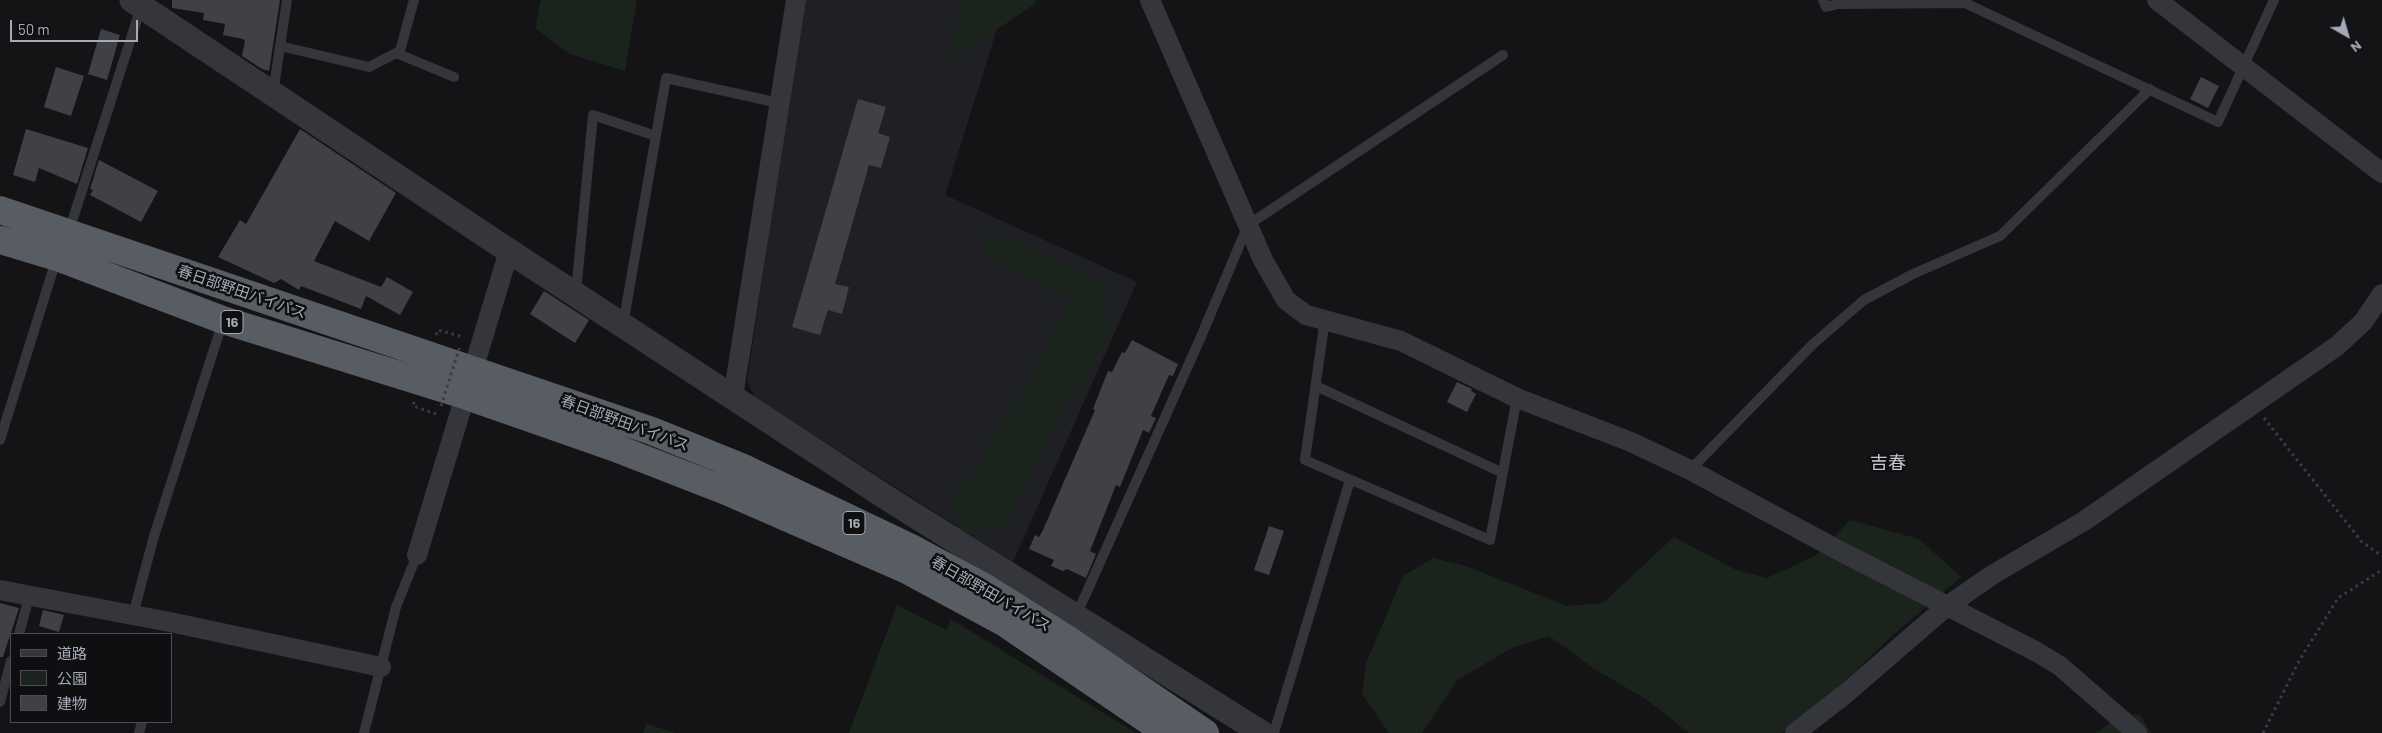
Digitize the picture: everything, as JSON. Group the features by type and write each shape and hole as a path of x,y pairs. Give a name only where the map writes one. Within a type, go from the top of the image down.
{"highway":[{"name":"16","path":"0,205 66,232"},
{"name":"春日部野田バイパス","path":"0,210 66,232 471,383 907,570 1005,624 1167,733"},
{"name":"春日部野田バイパス","path":"0,240 57,257 223,320 652,431 741,467 914,550 984,587 1059,634 1205,733"}],"street":[{"path":"733,397 796,0"},
{"path":"1150,0 1263,260 1286,300 1306,315 1401,341 1517,398 1630,442 1690,470 1946,607 2018,642 2060,666 2137,733"},
{"path":"2157,0 2382,173"},
{"path":"136,3 576,296 886,498 1262,733"},
{"path":"417,555 471,383 509,251"},
{"path":"1795,733 1844,695 1946,607 1992,575 2092,516 2336,346 2363,322 2382,294"},
{"path":"0,590 29,597 133,615 169,628 381,667"}],"lane":[{"path":"273,93 287,0"},
{"path":"280,46 369,67 400,51 414,0"},
{"path":"1823,0 1826,7 1839,2 1879,6 1930,1 1965,3 2218,122 2274,0"},
{"path":"66,232 136,3"},
{"path":"396,53 454,77"},
{"path":"1076,616 1196,348 1248,225 1503,55"},
{"path":"622,326 666,78 779,103"},
{"path":"1690,470 1813,344 1864,300 1913,274 2000,236 2150,89"},
{"path":"576,296 593,115 656,136"},
{"path":"0,440 57,257"},
{"path":"1325,319 1305,460 1490,540 1517,398"},
{"path":"133,615 154,536 223,320"},
{"path":"1316,386 1503,473"},
{"path":"1274,733 1350,480"},
{"path":"364,733 396,607 417,555"},
{"path":"19,633 29,597"},
{"path":"0,702 10,668"}],"path":[{"path":"441,406 460,346"},
{"path":"2252,404 2362,542 2382,556"},
{"path":"2263,733 2298,661 2338,598 2382,570"}],"shaded area":[{"path":"803,0 1006,0 945,195 1137,282 1013,562 756,398 747,382"}],"green space":[{"path":"541,0 637,0 625,71 570,54 535,28"},
{"path":"965,0 1036,0 1035,4 947,63"},
{"path":"990,232 1105,282 1109,343 1065,409 1013,510 999,528 960,531 953,502 978,466 1047,348 1069,298 982,252"},
{"path":"1850,520 1919,539 1961,577 1893,635 1827,698 1782,733 1689,733 1647,700 1593,668 1549,636 1512,648 1457,680 1422,733 1389,733 1362,694 1366,663 1403,576 1433,558 1466,566 1567,606 1603,603 1674,537 1736,570 1767,578 1817,555"},
{"path":"897,605 946,630 951,619 1136,733 849,733"},
{"path":"2122,714 2140,715 2151,733 2096,733"},
{"path":"646,724 676,733 643,733"}],"building":[{"path":"172,0 280,0 269,71 262,69 242,56 245,41 223,35 225,24 203,20 204,13 172,8"},
{"path":"101,29 120,35 107,80 88,74"},
{"path":"56,67 84,76 71,116 44,107"},
{"path":"2201,77 2219,86 2208,108 2190,99"},
{"path":"858,99 886,107 878,133 890,137 881,168 869,165 835,284 849,287 842,314 828,310 820,335 792,327"},
{"path":"26,129 88,148 77,184 39,168 35,182 13,175"},
{"path":"300,129 396,193 369,241 335,221 314,261 381,287 387,277 413,292 400,315 366,296 361,309 301,286 299,290 281,279 274,283 218,257 240,220 246,224"},
{"path":"99,160 158,191 141,222 90,195 93,190 90,189"},
{"path":"544,291 589,320 575,343 530,314"},
{"path":"1132,340 1178,364 1173,376 1169,375 1151,416 1156,418 1149,433 1143,430 1120,487 1116,485 1090,551 1096,554 1086,578 1067,569 1063,571 1051,566 1054,560 1029,549 1035,535 1039,537 1043,530 1095,410 1093,409 1108,371 1112,372 1122,352 1125,353"},
{"path":"1457,382 1472,389 1471,391 1476,394 1467,412 1447,402"},
{"path":"1269,526 1284,531 1269,575 1254,570"},
{"path":"0,603 19,608 3,657 0,657"},
{"path":"43,610 64,615 59,632 39,626"}],"district":[{"name":"吉春","path":"1888,463"}]}
